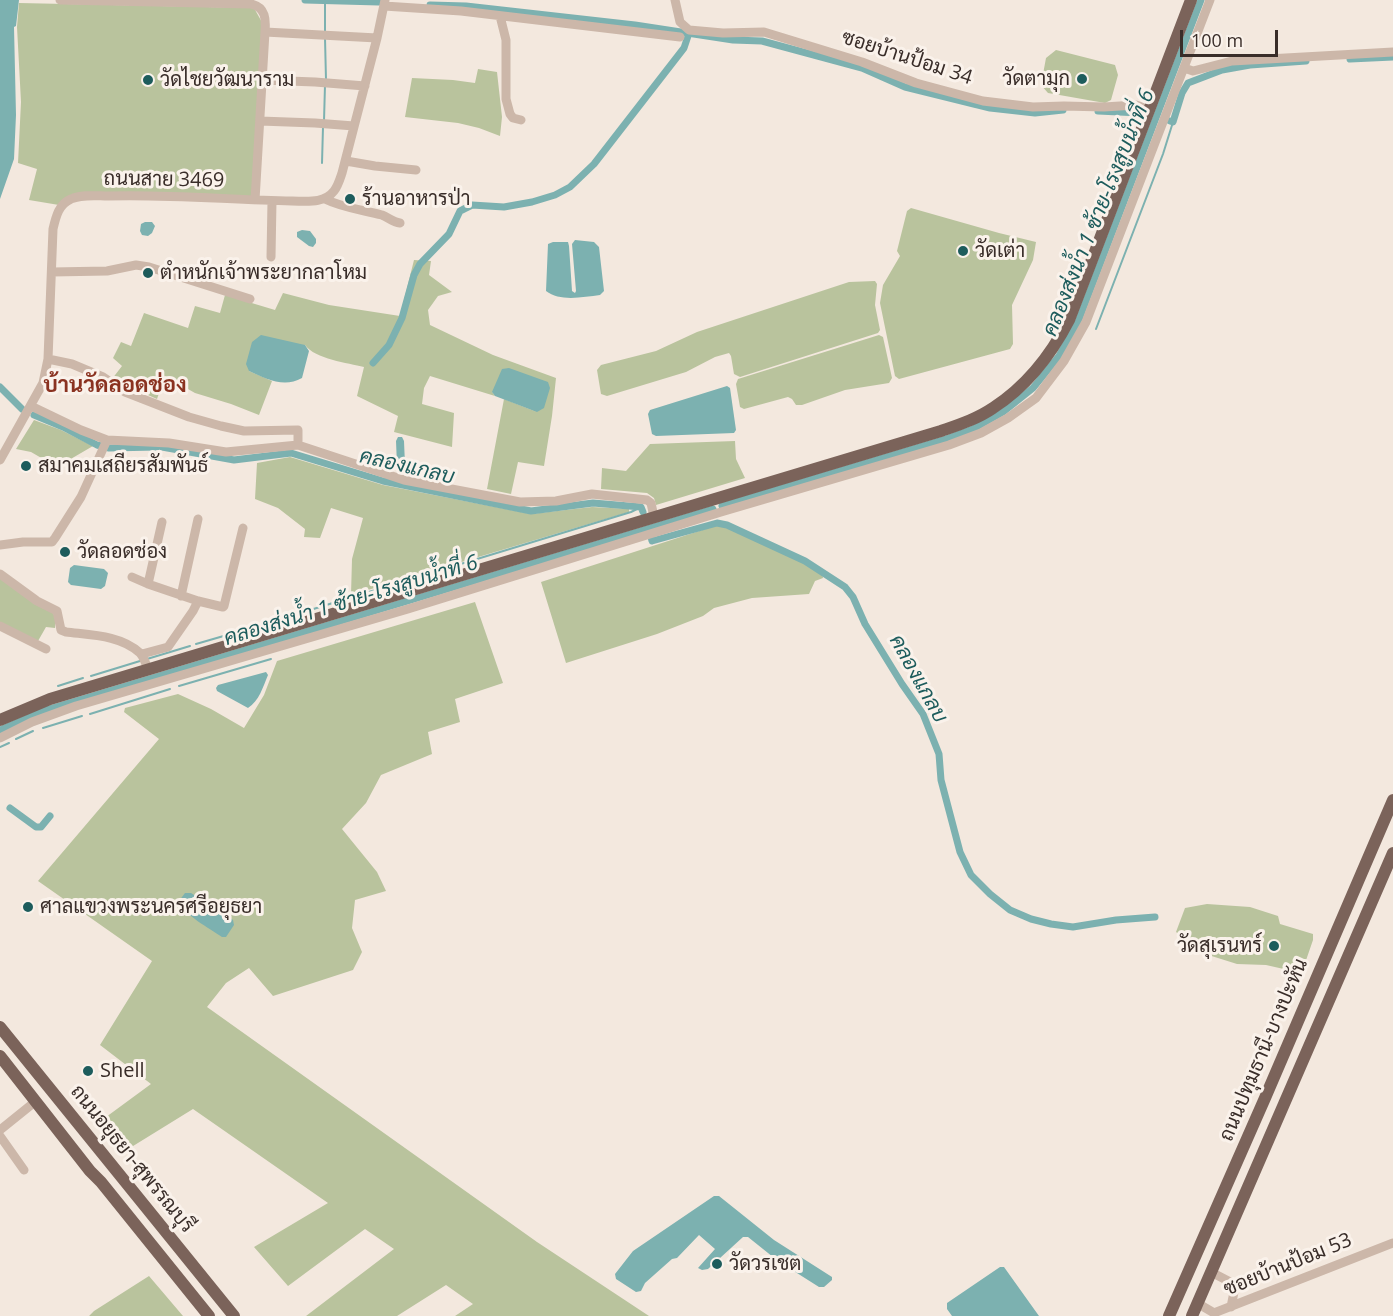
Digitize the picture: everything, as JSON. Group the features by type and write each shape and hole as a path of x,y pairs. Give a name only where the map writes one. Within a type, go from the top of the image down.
{"main road":[{"path":"0,720 50,699 158,674 405,601 654,517 712,500 807,479 963,423 1030,390 1069,320 1191,0"},
{"name":"ถนนปทุมธานี-บางปะหัน","path":"1169,1316 1393,800"},
{"name":"ถนนปทุมธานี-บางปะหัน","path":"1192,1316 1393,853"},
{"name":"ถนนอยุธยา-สุพรรณบุรี","path":"0,1027 234,1316"},
{"name":"ถนนอยุธยา-สุพรรณบุรี","path":"0,1056 90,1171 209,1316"},
{"path":"110,1194 126,1182"}],"street":[{"path":"60,0 251,4 262,10 266,18 255,200"},
{"name":"ซอยบ้านป้อม 34","path":"675,0 680,22 689,30 723,33 764,32 862,62 916,83 983,101 1033,107 1136,105 1149,110"},
{"path":"405,601 721,512 807,479 881,466 969,438 1008,418 1030,390 1064,361 1086,322 1210,0"},
{"path":"400,224 383,216 339,206 325,200 334,191 346,161 385,3 680,37"},
{"path":"500,16 506,40 506,99 510,114 513,118 521,120"},
{"path":"265,32 377,38"},
{"path":"1184,68 1193,72 1232,61 1393,52"},
{"path":"262,80 365,86"},
{"path":"260,121 354,126"},
{"path":"346,161 416,170"},
{"name":"ถนนสาย 3469","path":"0,460 43,383 48,359 52,240 56,218 63,204 79,197 127,195 309,202 325,200"},
{"path":"271,257 272,201"},
{"path":"52,272 106,271 136,265 250,299"},
{"path":"48,359 72,364 103,377 125,392 189,417 220,426 244,431 298,430 298,445"},
{"path":"31,406 105,444 169,442 226,452 298,445 404,480 520,502 556,501 592,494 647,500 651,503 654,517"},
{"path":"0,546 23,542 52,542 81,497 105,444"},
{"path":"712,500 721,512"},
{"path":"181,596 198,519"},
{"path":"148,584 162,522"},
{"path":"132,577 198,602 224,606 243,528"},
{"path":"0,574 36,601 57,611 61,630 111,639 128,645 142,654 158,674 32,722 0,738"},
{"path":"142,654 168,647 198,602"},
{"path":"0,626 46,649"},
{"path":"0,1130 36,1101"},
{"path":"0,1136 24,1170"},
{"name":"ซอยบ้านป้อม 53","path":"1197,1303 1215,1315 1393,1243"},
{"path":"1211,1272 1234,1284 1231,1307"}],"green space":[{"path":"19,3 254,8 263,24 253,198 83,195 59,205 29,200 37,169 18,163 21,102 17,27"},
{"path":"1056,50 1115,65 1118,75 1111,100 1105,103 1048,93 1041,85 1046,58"},
{"path":"478,69 497,72 502,117 500,136 458,123 405,117 412,78 475,83"},
{"path":"911,208 1036,242 1033,260 1012,305 1013,344 1010,349 899,379 895,376 880,303 883,285 900,256 897,251 907,211"},
{"path":"414,260 431,261 429,275 452,292 438,296 428,310 430,325 493,355 556,378 544,466 518,462 511,494 487,489 504,399 537,412 492,392 495,396 430,376 424,388 422,404 454,413 452,447 394,432 398,416 357,396 364,367 324,357 305,345 249,371 272,381 259,415 195,393 165,376 157,399 112,379 122,366 113,358 121,342 131,346 144,313 188,328 195,306 220,313 225,295 275,310 283,293 329,305 400,316"},
{"path":"875,281 877,284 875,305 880,330 878,333 740,377 734,374 729,353 715,357 686,372 607,396 601,394 597,370 601,365 656,351 697,332 849,282"},
{"path":"879,335 883,337 892,378 889,383 845,390 802,405 796,405 788,397 744,409 740,407 736,384 738,379"},
{"path":"34,420 93,446 57,467 31,452 16,449"},
{"path":"735,441 736,459 745,478 656,505 654,498 647,493 601,489 602,468 626,471 650,444"},
{"path":"290,457 383,485 531,514 592,507 629,509 629,512 351,595 352,559 363,518 331,508 320,538 304,537 305,529 278,508 255,499 257,463"},
{"path":"724,523 804,560 822,573 823,578 815,581 809,594 752,598 714,608 703,616 657,634 566,663 541,582"},
{"path":"0,578 52,612 55,616 55,628 46,627 38,641 0,622"},
{"path":"475,602 503,683 455,699 460,722 428,732 432,754 381,775 366,803 342,829 377,872 386,891 355,900 352,928 362,952 353,970 273,996 249,968 226,983 207,1007 537,1242 649,1316 455,1316 473,1304 446,1285 397,1316 306,1316 394,1249 365,1229 288,1286 254,1247 328,1203 193,1109 125,1151 102,1120 151,1084 100,1045 152,961 38,881 159,739 124,712 125,708 178,694 244,728 264,695 277,661"},
{"path":"1207,904 1250,907 1278,916 1280,924 1313,934 1303,969 1297,972 1266,965 1237,964 1202,953 1176,932 1185,908"},
{"path":"149,1276 183,1316 89,1316 94,1311"}],"water":[{"path":"0,0 19,0 14,27 16,115 14,159 0,199"},
{"path":"152,222 155,226 148,236 142,235 140,231 141,224"},
{"path":"310,231 316,239 313,247 297,237 297,232"},
{"path":"575,240 594,242 599,247 604,291 600,295 565,298 546,291 548,244 568,242 572,291 575,293 572,244"},
{"path":"261,335 305,345 309,351 302,378 282,382 249,371 246,364 252,342"},
{"path":"509,368 548,382 550,388 544,408 537,412 495,396 492,392 502,369"},
{"path":"727,386 730,388 736,430 734,433 656,436 652,434 648,414 650,410"},
{"path":"398,437 402,437 404,441 405,465 399,468 396,441"},
{"path":"74,565 104,569 108,573 105,586 101,589 71,585 68,582 70,568"},
{"path":"266,672 268,675 260,693 248,708 217,691 218,685"},
{"path":"185,893 191,893 233,920 234,925 226,937 222,937 186,911 179,901"},
{"path":"714,1196 719,1196 774,1240 832,1277 832,1280 824,1287 819,1287 778,1261 748,1237 743,1237 708,1269 702,1270 698,1268 715,1249 699,1235 677,1258 672,1259 645,1283 641,1291 636,1292 616,1279 615,1274 633,1251"},
{"path":"1000,1267 1004,1267 1039,1316 952,1316 947,1309 947,1303"}],"waterway":[{"path":"305,0 379,2"},
{"name":"คลองส่งน้ำ 1 ซ้าย-โรงสูบน้ำที่ 6","path":"722,506 973,429 1003,412 1033,388 1059,356 1078,322 1201,0"},
{"path":"325,1 325,33"},
{"path":"430,5 466,6 635,25 733,40 762,41 862,68 905,87 990,108 1035,113 1063,110"},
{"path":"373,363 389,345 402,318 414,275 420,264 449,234 460,211 472,205 504,207 532,202 555,195 570,187 594,164 684,48 689,33"},
{"path":"325,38 326,80"},
{"path":"1350,59 1393,57"},
{"path":"1170,121 1173,122 1182,93 1188,83 1222,70 1250,65 1306,61"},
{"path":"324,121 325,85"},
{"path":"1098,111 1140,113"},
{"path":"1096,329 1173,122"},
{"path":"322,163 323,127"},
{"name":"คลองแกลบ","path":"0,387 22,409"},
{"name":"คลองแกลบ","path":"34,415 97,445 109,448 157,447"},
{"name":"คลองแกลบ","path":"162,447 234,460 291,453 383,481 531,511 593,503 641,507 643,512"},
{"path":"346,599 641,507"},
{"name":"คลองส่งน้ำ 1 ซ้าย-โรงสูบน้ำที่ 6","path":"0,730 46,710 713,509"},
{"name":"คลองแกลบ","path":"651,537 652,541 717,523 727,525 805,561 845,587 853,597 865,624 923,714 939,754 941,780 960,852 971,875 1010,910 1031,919 1073,927 1155,917"},
{"path":"307,611 336,602"},
{"path":"267,623 300,613"},
{"path":"196,644 258,626"},
{"path":"147,659 190,646"},
{"path":"179,686 271,659"},
{"path":"91,676 140,661"},
{"path":"58,686 83,678"},
{"path":"90,714 170,689"},
{"path":"43,728 82,716"},
{"path":"16,739 33,731"},
{"path":"0,747 9,743"},
{"path":"10,808 36,827 41,827 50,816"}],"place":[{"name":"วัดตามุก","path":"1082,79"},
{"name":"วัดไชยวัฒนาราม","path":"148,80"},
{"name":"ร้านอาหารป่า","path":"350,199"},
{"name":"วัดเต่า","path":"963,251"},
{"name":"ตำหนักเจ้าพระยากลาโหม","path":"148,273"},
{"name":"สมาคมเสถียรสัมพันธ์","path":"26,466"},
{"name":"วัดลอดช่อง","path":"65,552"},
{"name":"ศาลแขวงพระนครศรีอยุธยา","path":"28,907"},
{"name":"วัดสุเรนทร์","path":"1274,946"},
{"name":"Shell","path":"88,1071"},
{"name":"วัดวรเชต","path":"717,1264"}],"district":[{"name":"บ้านวัดลอดช่อง","path":"115,386"}]}
